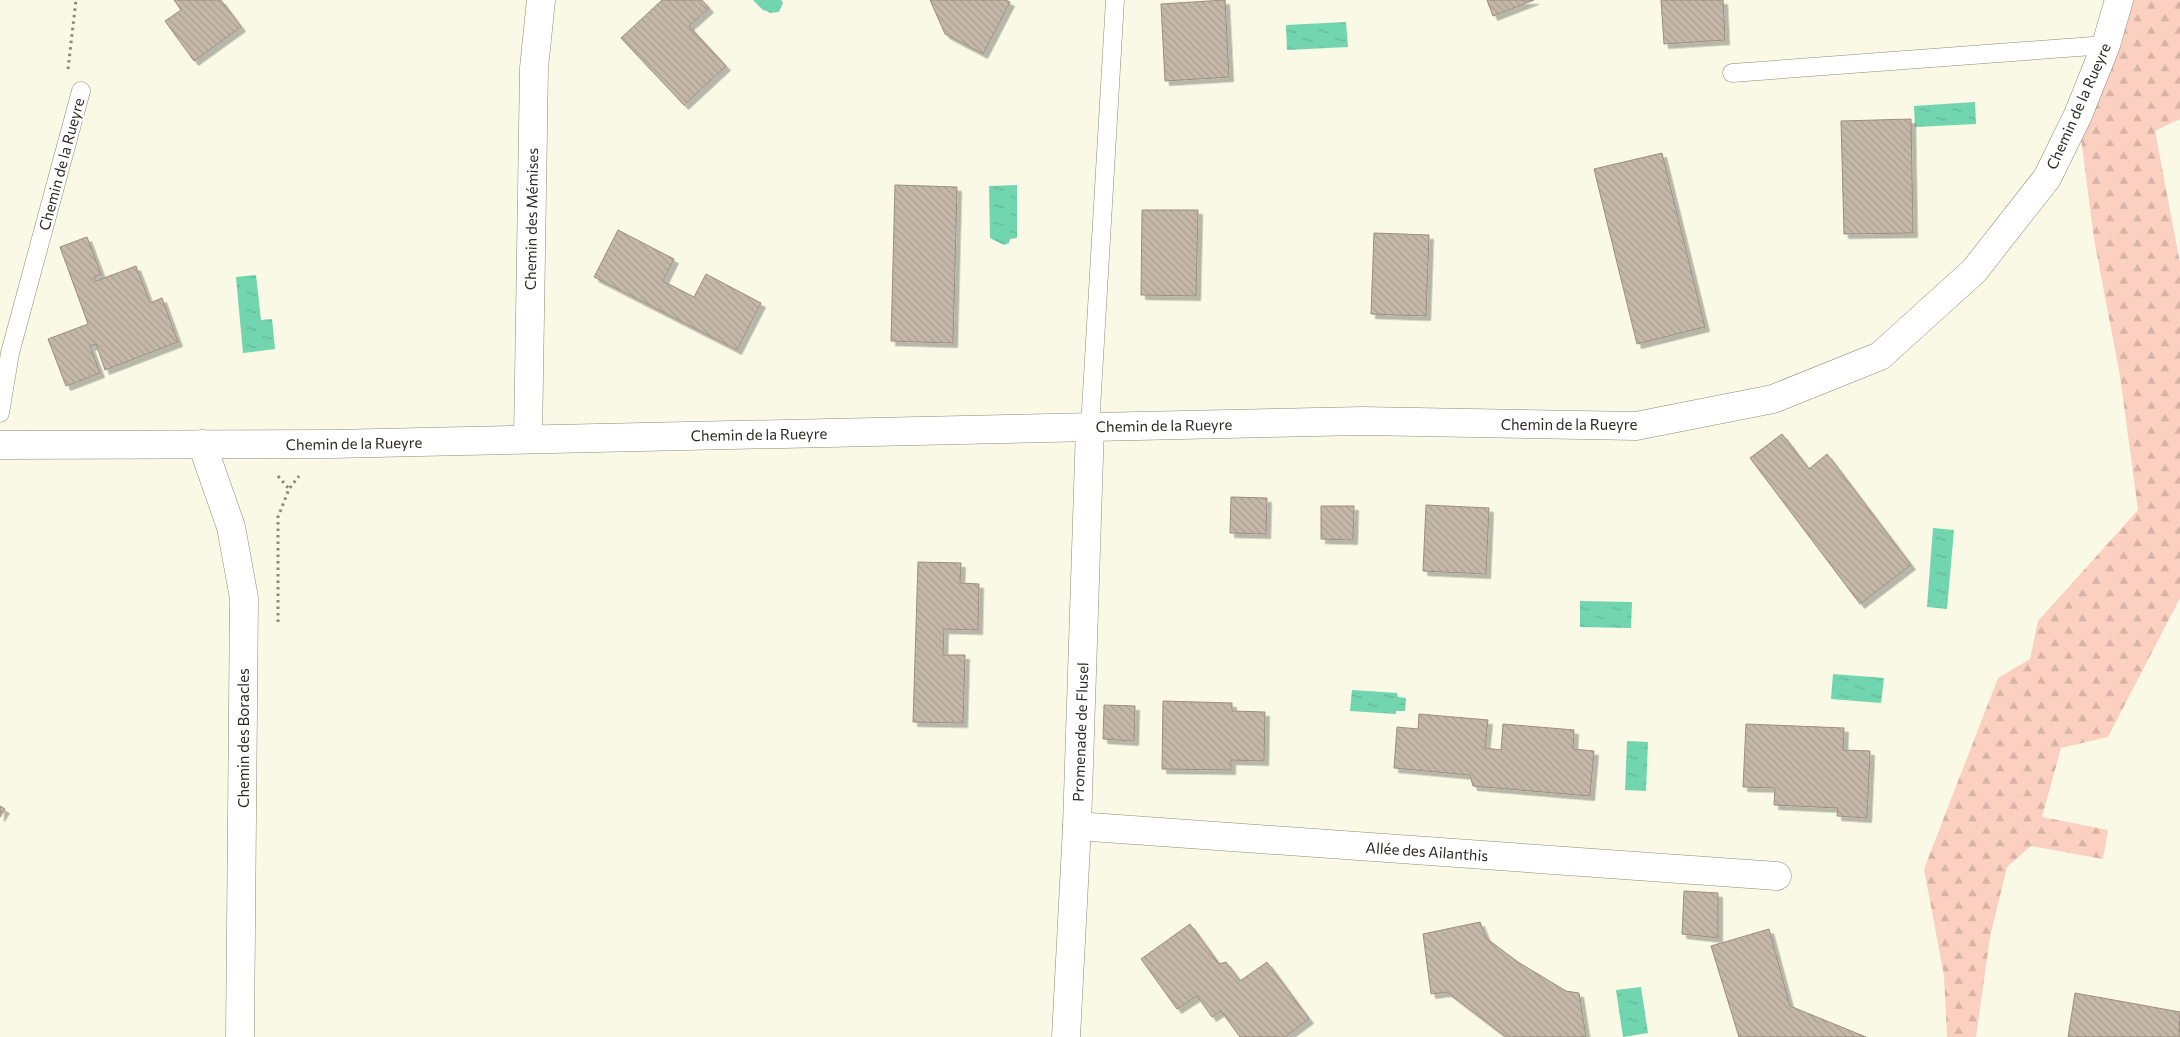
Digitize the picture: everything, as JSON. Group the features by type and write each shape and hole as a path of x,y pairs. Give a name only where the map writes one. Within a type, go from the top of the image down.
{"street":[{"name":"Chemin des Mémises","path":"528,439 534,68 541,0"},
{"name":"Chemin de la Rueyre","path":"0,445 332,444 1362,421 1636,426 1773,399 1880,356 1974,271 2047,178 2078,115 2106,45 2119,0"},
{"name":"Promenade de Flusel","path":"1066,1037 1077,826 1090,427"},
{"name":"Chemin des Boracles","path":"202,444 232,528 244,598 240,1037"},
{"name":"Allée des Ailanthis","path":"1077,826 1777,876"}],"lane":[{"path":"1090,427 1115,0"},
{"path":"1732,73 2106,45"},
{"name":"Chemin de la Rueyre","path":"0,413 10,353 81,90"}],"path":[{"path":"76,0 65,85 81,90"},
{"path":"278,630 280,581 278,517 289,489 305,469"}],"green space":[{"path":"2119,0 2180,0 2180,119 2155,131 2180,263 2180,598 2108,737 2061,748 2042,817 2108,830 2103,859 2031,846 2007,867 1990,937 1976,1037 1947,1037 1944,976 1924,869 1998,678 2030,659 2038,621 2138,510 2120,376 2094,239 2078,115"}],"water":[{"path":"753,0 781,0 783,3 779,12 770,13 764,11"},
{"path":"1346,22 1348,47 1287,50 1286,25"},
{"path":"1975,102 1976,124 1915,127 1914,106"},
{"path":"1017,185 1017,238 1010,239 1009,243 1004,245 990,238 989,186"},
{"path":"256,275 261,320 272,319 275,349 243,353 236,277"},
{"path":"1933,528 1954,530 1947,609 1927,607"},
{"path":"1580,601 1632,602 1631,628 1580,627"},
{"path":"1833,674 1884,678 1881,703 1831,699"},
{"path":"1352,690 1397,693 1398,697 1406,698 1405,711 1396,711 1396,714 1350,711"},
{"path":"1627,741 1648,742 1646,791 1625,790"},
{"path":"1641,987 1648,1033 1623,1037 1616,990"}],"building":[{"path":"174,0 221,0 241,27 194,61 165,21 181,10"},
{"path":"662,0 702,0 709,8 689,26 726,66 684,105 621,38"},
{"path":"930,0 1006,0 1010,2 983,54 945,34"},
{"path":"1225,0 1229,77 1165,81 1161,4"},
{"path":"1487,0 1534,0 1493,16"},
{"path":"1661,0 1723,0 1725,40 1664,44"},
{"path":"1911,119 1913,233 1844,234 1841,121"},
{"path":"1662,153 1705,327 1637,344 1594,169"},
{"path":"895,185 957,187 953,343 891,341"},
{"path":"1142,210 1198,210 1196,296 1141,295"},
{"path":"618,230 674,259 663,281 694,297 706,274 761,303 737,350 594,277"},
{"path":"1374,233 1429,235 1426,316 1371,314"},
{"path":"87,237 101,274 94,277 96,281 136,266 150,303 162,298 178,342 105,370 96,344 90,346 100,373 66,386 48,339 88,324 60,247"},
{"path":"1782,434 1809,469 1827,454 1911,565 1860,604 1750,458"},
{"path":"1231,497 1267,498 1266,534 1230,533"},
{"path":"1426,505 1489,508 1486,574 1423,571"},
{"path":"1321,506 1354,506 1353,540 1321,539"},
{"path":"918,562 961,563 960,583 979,584 978,630 944,629 943,655 965,655 963,723 913,722"},
{"path":"1163,701 1232,703 1232,711 1265,712 1264,761 1231,760 1231,770 1162,769"},
{"path":"1104,705 1135,706 1134,741 1103,739"},
{"path":"1419,714 1488,720 1485,748 1501,750 1503,724 1574,730 1573,749 1594,751 1590,796 1473,786 1470,775 1394,768 1397,727 1418,729"},
{"path":"1746,724 1844,728 1843,750 1870,751 1867,818 1837,816 1838,808 1774,805 1775,788 1743,787"},
{"path":"0,806 5,809 0,817"},
{"path":"1684,891 1718,893 1718,938 1682,934"},
{"path":"1480,922 1486,938 1518,962 1566,991 1579,993 1586,1037 1506,1037 1447,992 1431,994 1423,934"},
{"path":"1190,924 1219,964 1226,962 1240,981 1267,962 1309,1019 1285,1037 1240,1037 1221,1011 1212,1017 1197,996 1177,1009 1141,959"},
{"path":"1769,929 1790,1006 1866,1037 1739,1037 1711,946"},
{"path":"2075,993 2180,1012 2179,1037 2068,1037"}]}
